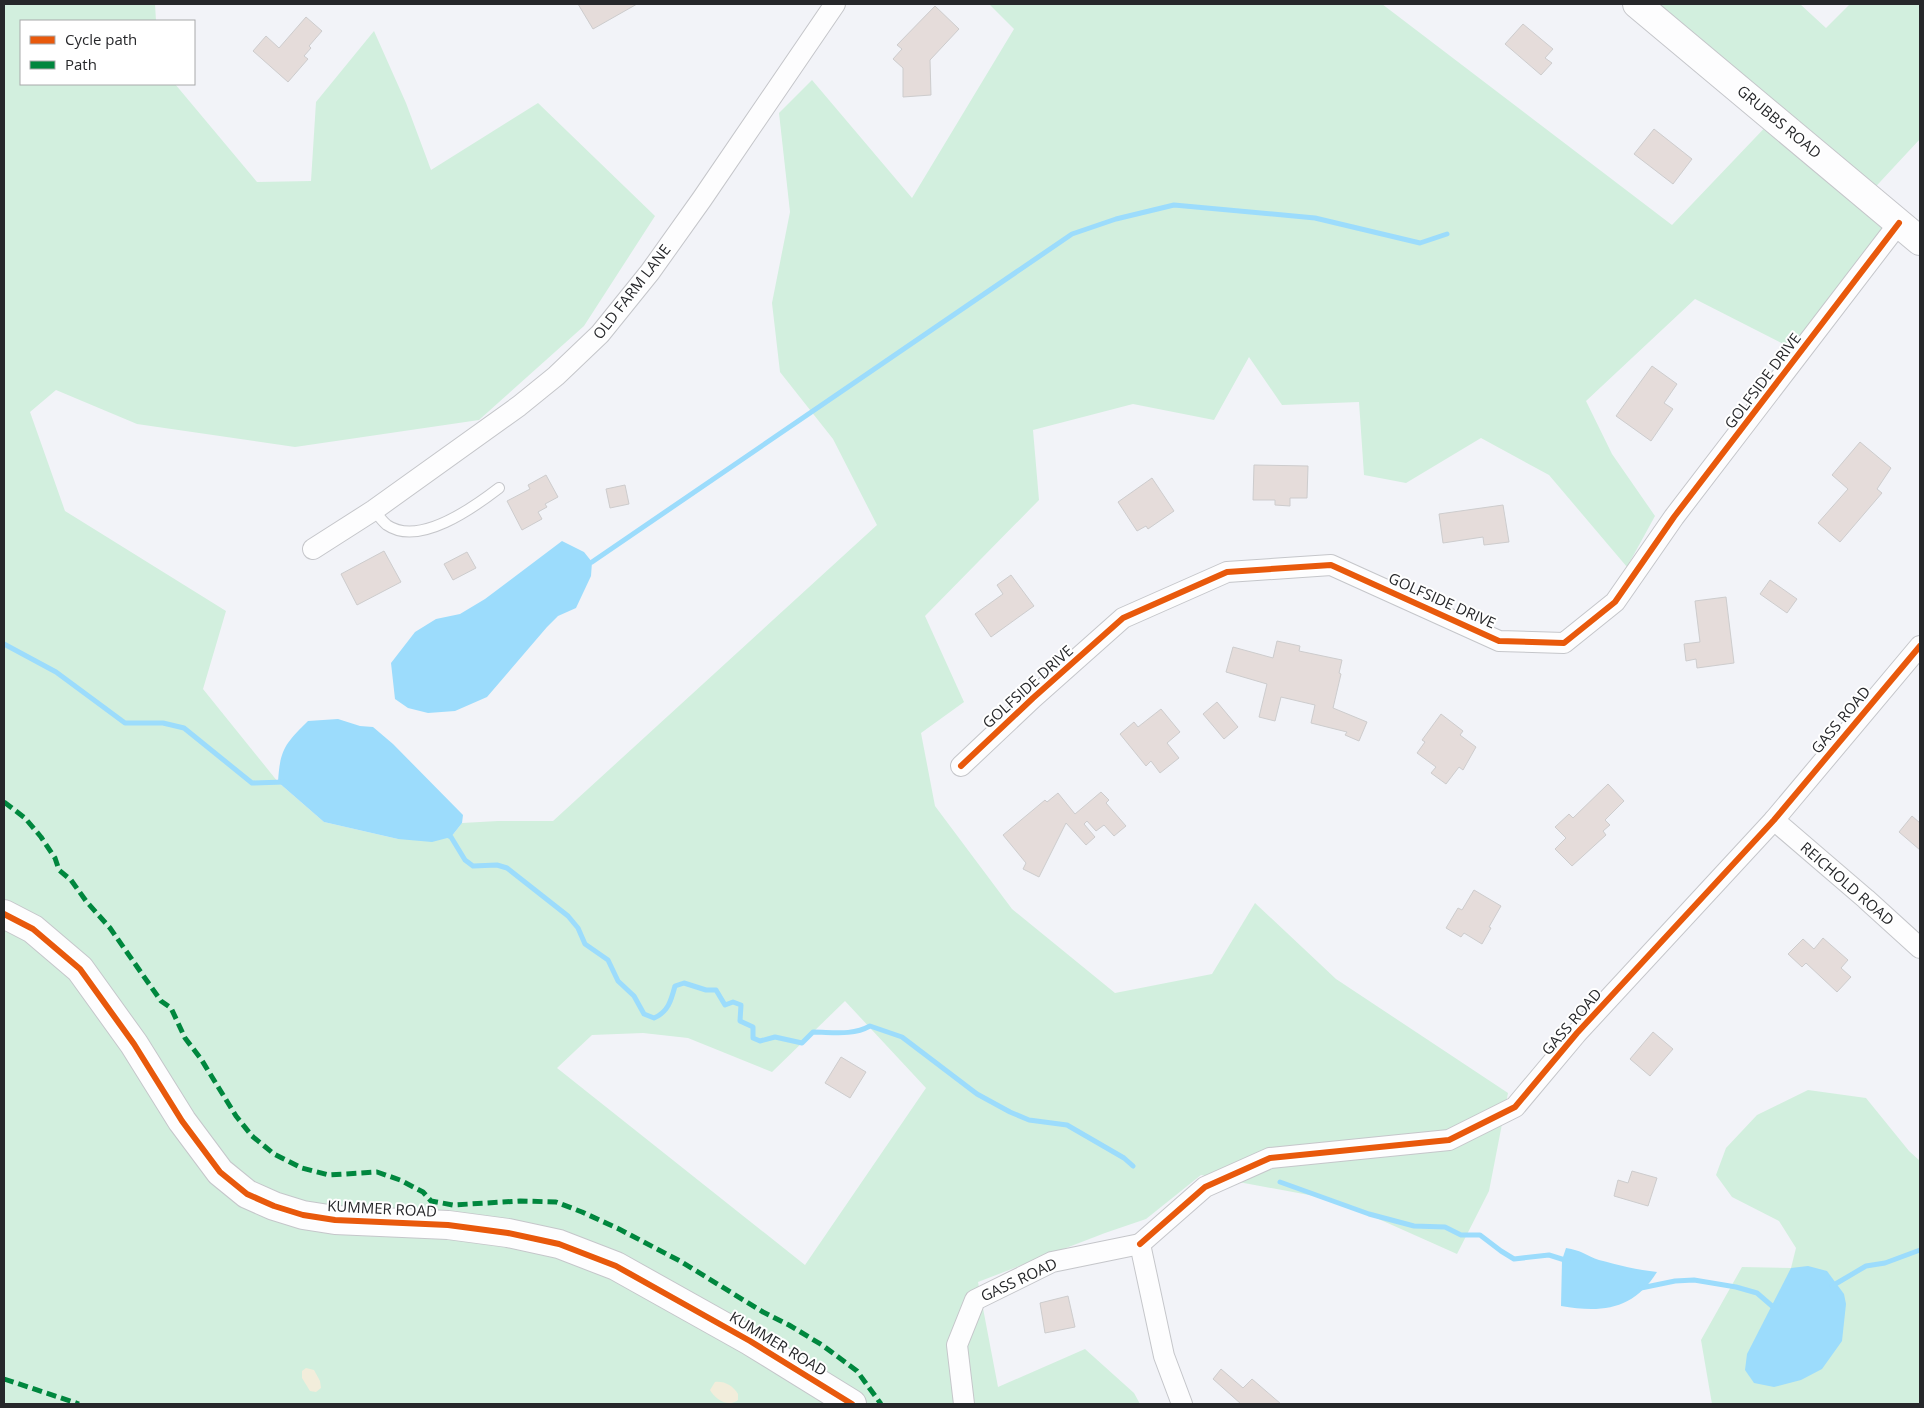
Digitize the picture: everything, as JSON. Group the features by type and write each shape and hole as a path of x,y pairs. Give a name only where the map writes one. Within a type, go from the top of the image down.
{"street":[{"name":"OLD FARM LANE","path":"313,549 374,510 519,406 556,376 600,334 650,272 702,199 835,4"},
{"name":"GRUBBS ROAD","path":"1637,4 1920,241"},
{"name":"GOLFSIDE DRIVE","path":"961,766 1033,698 1123,618 1227,572 1331,565 1499,641 1564,643 1615,602 1674,517 1899,223"},
{"name":"GASS ROAD","path":"964,1404 956,1345 976,1300 1052,1262 1140,1244 1206,1187 1270,1158 1449,1140 1516,1107 1578,1033 1774,820 1920,646"},
{"name":"REICHOLD ROAD","path":"1774,820 1920,948"},
{"name":"KUMMER ROAD","path":"4,914 33,929 80,969 134,1044 182,1122 220,1172 246,1194 274,1206 303,1215 335,1220 448,1225 508,1233 559,1244 616,1266 750,1341 852,1404"},
{"path":"1140,1244 1164,1356 1182,1404"}],"lane":[{"path":"374,510 386,524 398,530 419,531 447,522 498,488"}],"green space":[{"path":"4,4 155,4 156,20 20,20 20,85 176,85 257,182 311,181 316,102 374,31 406,103 431,170 538,103 655,216 584,326 479,420 295,447 137,424 56,390 30,412 65,511 226,611 203,689 278,782 324,822 398,839 451,837 462,823 553,821 877,525 833,439 780,372 772,303 790,212 779,113 812,80 912,198 1014,29 989,4 1382,4 1672,225 1774,118 1641,4 1800,4 1826,28 1850,4 1920,4 1920,139 1867,196 1899,223 1801,353 1695,299 1586,401 1612,454 1655,516 1627,567 1549,475 1481,438 1406,483 1364,475 1359,402 1282,405 1249,357 1214,420 1133,404 1033,430 1039,500 925,616 964,702 921,733 935,806 1012,909 1115,993 1212,974 1255,903 1336,979 1508,1093 1489,1191 1457,1254 1336,1200 1201,1175 1146,1219 978,1282 998,1387 1085,1349 1134,1393 1140,1404 4,1404","holes":["845,1001 926,1088 805,1265 557,1068 592,1035 643,1033 688,1038 772,1072"]},
{"path":"1808,1090 1866,1098 1909,1151 1920,1161 1920,1404 1712,1404 1701,1340 1742,1267 1791,1268 1796,1248 1779,1221 1732,1197 1716,1175 1726,1148 1757,1115"}],"sand":[{"path":"306,1368 314,1370 320,1381 321,1388 316,1392 310,1391 302,1378 302,1371"},
{"path":"715,1382 722,1382 731,1386 738,1394 738,1400 726,1403 718,1399 710,1390"}],"water":[{"path":"562,541 584,552 592,562 591,576 576,608 558,616 547,627 487,697 455,711 428,713 408,708 395,699 391,663 415,632 436,619 460,614 485,599"},
{"path":"338,719 360,726 373,727 393,744 463,815 462,823 451,837 432,842 398,839 324,822 278,782 282,754 300,729 308,721"},
{"path":"1566,1248 1599,1260 1635,1269 1657,1272 1648,1285 1638,1294 1615,1306 1590,1309 1561,1306 1562,1260"},
{"path":"1808,1266 1827,1271 1844,1294 1846,1304 1842,1341 1822,1369 1801,1380 1774,1387 1754,1383 1745,1370 1747,1354 1791,1268"}],"building":[{"path":"578,4 637,4 593,29"},
{"path":"935,6 959,29 930,60 931,95 903,97 903,68 893,59 902,49 897,45"},
{"path":"306,17 322,31 309,46 311,48 304,56 308,59 288,82 253,51 266,36 279,48"},
{"path":"1523,24 1553,49 1545,58 1552,63 1541,75 1505,44"},
{"path":"1654,129 1692,159 1673,184 1634,154"},
{"path":"1652,366 1677,384 1664,403 1673,409 1651,441 1616,416"},
{"path":"1860,442 1891,468 1877,489 1882,493 1840,542 1818,523 1848,489 1832,475"},
{"path":"1254,465 1308,466 1307,498 1290,498 1290,506 1275,505 1275,500 1253,500"},
{"path":"546,475 558,497 545,504 547,507 538,512 542,519 522,530 507,501 530,489 528,485"},
{"path":"1152,478 1174,511 1148,529 1146,526 1137,531 1118,502"},
{"path":"625,485 629,504 610,508 606,489"},
{"path":"1503,505 1509,542 1484,545 1483,537 1443,543 1439,514"},
{"path":"384,551 401,582 357,605 341,574"},
{"path":"467,552 476,568 453,580 444,564"},
{"path":"1011,575 1034,606 991,637 975,614 1003,594 997,585"},
{"path":"1770,580 1797,599 1787,613 1760,594"},
{"path":"1726,597 1734,663 1697,668 1696,659 1686,661 1684,644 1700,642 1695,601"},
{"path":"1277,641 1300,646 1299,651 1342,660 1339,673 1341,674 1333,708 1367,722 1359,741 1345,735 1347,732 1311,723 1315,705 1281,697 1275,721 1259,717 1267,684 1226,672 1233,647 1273,658"},
{"path":"1217,702 1238,727 1224,739 1203,714"},
{"path":"1161,709 1180,732 1167,743 1179,758 1160,773 1151,761 1146,766 1120,734 1134,722 1138,727"},
{"path":"1441,714 1463,731 1460,735 1476,747 1463,770 1459,767 1446,784 1431,773 1436,767 1417,753 1425,742 1422,740"},
{"path":"1608,784 1624,801 1605,820 1610,825 1603,831 1606,835 1572,866 1555,849 1566,838 1555,827 1569,814 1573,818"},
{"path":"1101,792 1109,800 1106,803 1126,826 1114,836 1104,825 1096,831 1087,821 1084,824 1095,837 1086,845 1066,823 1039,877 1023,869 1026,863 1003,835 1045,800 1047,802 1058,793 1075,814"},
{"path":"1912,816 1920,823 1920,850 1899,832"},
{"path":"1474,890 1501,906 1482,944 1464,933 1461,937 1446,928 1458,908 1462,910"},
{"path":"1823,938 1848,960 1841,968 1851,977 1837,992 1806,963 1802,967 1788,954 1803,939 1814,949"},
{"path":"1653,1032 1673,1049 1650,1076 1630,1059"},
{"path":"841,1057 866,1072 850,1098 825,1083"},
{"path":"1632,1171 1657,1178 1648,1206 1614,1196 1618,1180 1628,1183"},
{"path":"1068,1296 1075,1327 1045,1333 1040,1303"},
{"path":"1221,1369 1243,1388 1252,1379 1281,1404 1241,1404 1213,1379"}],"waterway":[{"path":"592,562 1072,234 1116,219 1174,205 1315,218 1420,243 1447,234"},
{"path":"4,644 56,672 125,723 163,723 184,728 252,783 284,782"},
{"path":"447,835 451,837 465,860 473,866 497,865 507,868 568,916 578,928 585,944 608,960 618,981 634,996 644,1014 654,1018 663,1013 670,1001 675,986 684,983 706,990 716,990 725,1005 733,1002 741,1005 740,1021 753,1027 753,1038 760,1041 775,1037 802,1043 813,1032 849,1032 870,1026 902,1037 977,1094 1010,1112 1029,1120 1067,1125 1124,1158 1133,1166"},
{"path":"1280,1182 1369,1214 1414,1226 1445,1227 1461,1235 1480,1235 1514,1259 1549,1255 1568,1261"},
{"path":"1832,1286 1866,1266 1885,1263 1920,1250"},
{"path":"1641,1288 1675,1281 1694,1280 1736,1287 1757,1293 1772,1306 1778,1304"}],"marked path":[{"path":"4,802 25,818 41,837 55,858 59,870 71,880 86,901 110,928 161,1001 171,1008 185,1038 201,1059 236,1116 252,1136 274,1154 302,1168 329,1175 377,1172 400,1180 423,1192 431,1201 453,1205 520,1201 556,1202 582,1212 680,1261 763,1312 822,1345 857,1371 881,1404"},
{"path":"4,1379 79,1404"}],"cycle path":[{"path":"961,766 1033,698 1123,618 1227,572 1331,565 1499,641 1564,643 1615,602 1674,517 1899,223"},
{"path":"1140,1244 1205,1187 1270,1158 1449,1140 1515,1107 1577,1033 1774,820 1920,646"},
{"path":"4,914 33,929 80,969 134,1044 182,1121 220,1172 247,1194 274,1206 303,1215 335,1220 448,1225 508,1233 559,1244 616,1266 750,1341 852,1404"}]}
